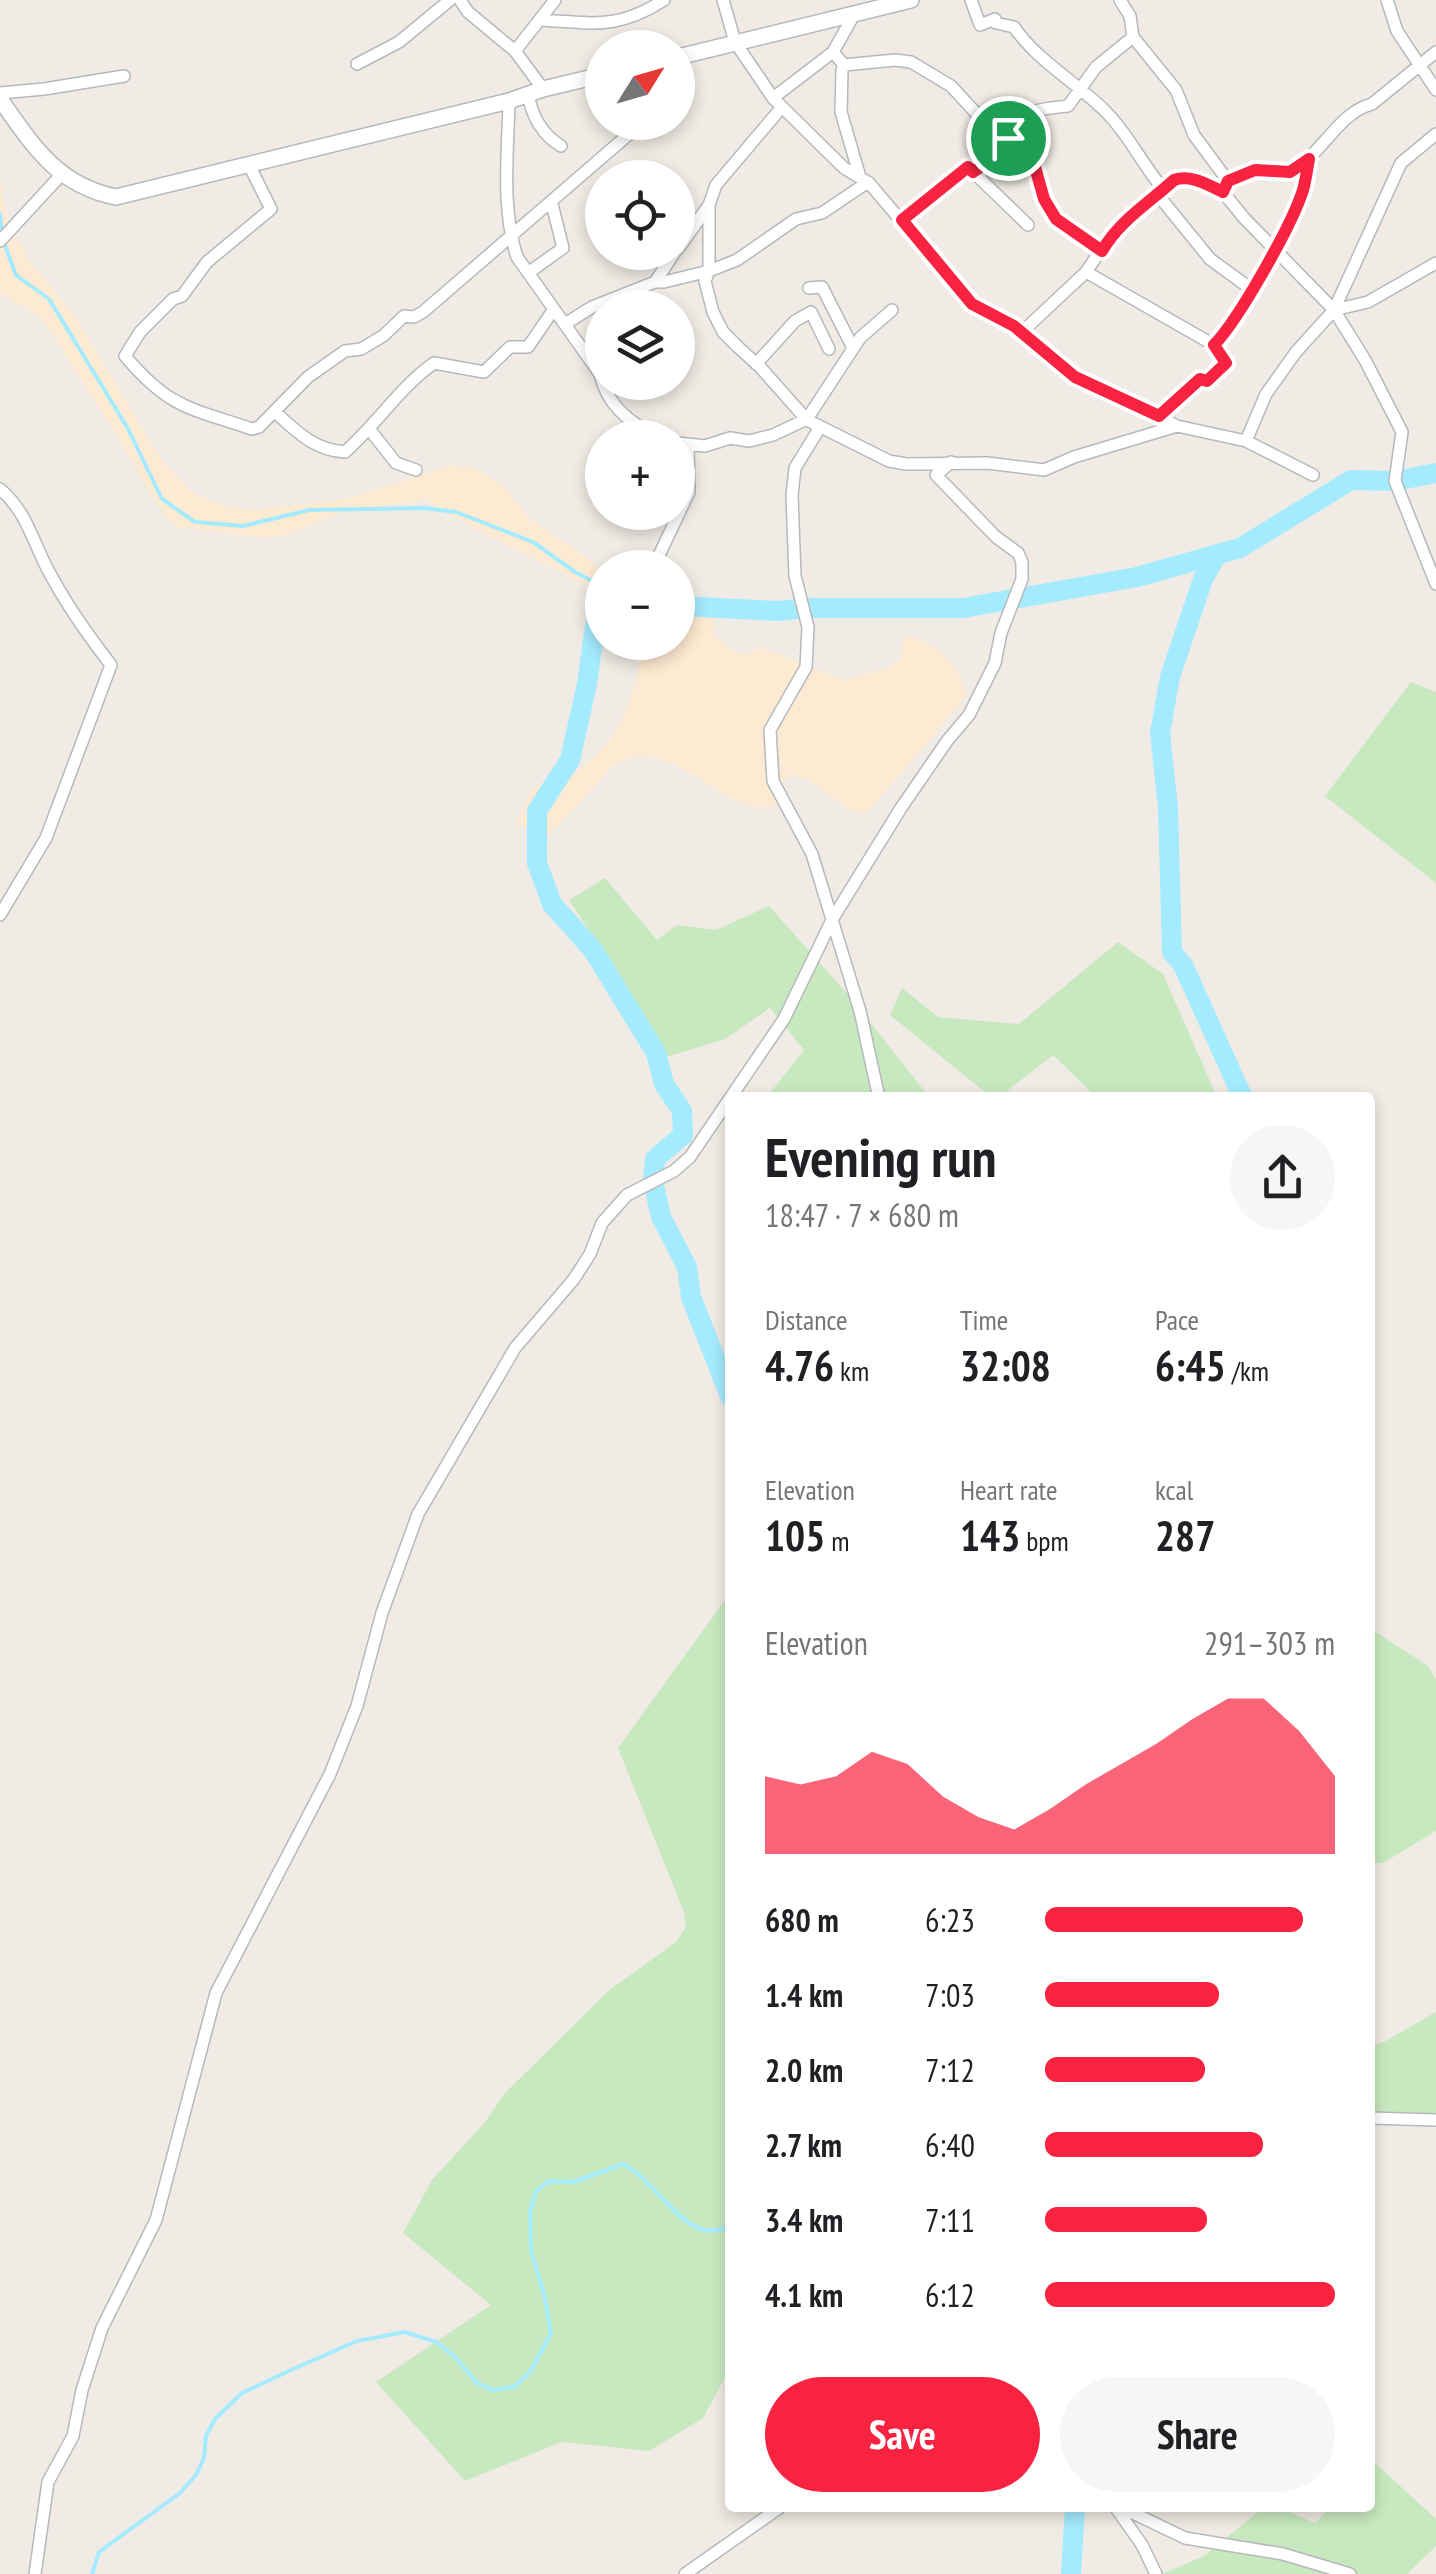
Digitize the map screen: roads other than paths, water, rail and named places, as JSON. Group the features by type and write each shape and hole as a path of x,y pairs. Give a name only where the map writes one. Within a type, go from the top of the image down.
{"street":[{"path":"356,64 399,42 450,0"},
{"path":"460,0 468,12 514,51 535,92 538,124 560,146"},
{"path":"514,51 555,0"},
{"path":"540,20 612,24 628,20 664,0"},
{"path":"724,0 735,42 777,102 844,168 864,180 972,304 1022,332 1075,377 1177,426 1246,441 1313,475"},
{"path":"695,53 911,0"},
{"path":"972,0 980,25 995,19 1014,27 1028,47 1112,117 1191,239 1210,259 1251,289"},
{"path":"1120,0 1130,16 1133,37 1176,90 1194,135 1225,186 1274,248 1334,310 1365,360 1402,432 1394,481 1436,584"},
{"path":"1386,0 1397,31 1436,90"},
{"path":"695,225 716,186 777,102 833,52 854,13"},
{"path":"973,172 1004,150 1009,131 1035,108 1068,106 1096,67 1133,37"},
{"path":"833,52 844,65"},
{"path":"1022,332 1086,272 1111,235 1182,177 1225,186 1255,170 1290,172 1309,159 1330,133 1436,52"},
{"path":"844,65 911,62 951,86 975,112 1009,131 1035,167 1044,199 1056,219 1102,251"},
{"path":"844,65 842,112 864,180"},
{"path":"124,76 0,96 46,161 88,192 116,197 509,102 585,79"},
{"path":"509,102 510,236 517,257 600,374 604,392 629,420"},
{"path":"1246,441 1266,394 1296,352 1334,310 1400,163 1436,134"},
{"path":"250,165 271,209 207,262 182,296 173,299 140,332 126,356 150,386 185,407 252,428 259,427 327,363 361,349 404,316 414,317 423,312 623,140"},
{"path":"1214,345 1226,333 1274,248 1303,191 1309,159"},
{"path":"902,220 968,167 1028,225"},
{"path":"0,241 62,174"},
{"path":"564,324 592,307 654,282 708,271 753,251 796,219 822,213 864,180"},
{"path":"528,273 564,248 552,204"},
{"path":"709,205 705,282 723,332 819,428 906,464 951,462 1044,470 1177,426"},
{"path":"1334,310 1368,302 1436,263"},
{"path":"654,282 663,270"},
{"path":"1086,272 1214,345 1226,363 1207,381 1200,379 1159,416"},
{"path":"809,288 822,287 854,348"},
{"path":"275,412 324,450 345,452 370,430 415,376 434,363 484,372 510,347 528,347 554,309"},
{"path":"695,445 730,438 749,441 773,435 806,419 854,348 892,310"},
{"path":"756,364 795,321 811,312 829,349"},
{"path":"819,428 795,468 795,576 808,626 806,668 770,730 774,781 812,854 860,1011 879,1092"},
{"path":"370,430 396,463 416,470"},
{"path":"735,1092 784,1020 832,918 901,808 969,716 995,663 1001,633 1022,580 1018,552 996,537 936,475 951,462"},
{"path":"0,489 27,521 45,565 77,622 111,665 46,838 0,916"},
{"path":"35,2574 48,2482 72,2436 102,2328 156,2220 216,1993 330,1774 357,1706 382,1613 418,1514 515,1348 574,1279 590,1254 602,1223 627,1195 690,1157 725,1106"},
{"path":"1375,2118 1436,2120"},
{"path":"686,2574 773,2512"},
{"path":"1119,2512 1156,2574"},
{"path":"1131,2512 1186,2538 1283,2554 1350,2574"}],"waterway":[{"path":"0,214 2,234"},
{"path":"4,243 16,275 49,299 127,427 162,499 195,522 243,526 309,510 424,508 456,512 533,542 585,577"},
{"path":"695,607 779,611 963,608 1137,577 1240,548 1351,480 1395,481 1436,473"},
{"path":"1217,554 1203,579 1170,677 1160,733 1168,807 1172,952 1183,965 1240,1092"},
{"path":"590,660 570,760 537,811 537,863 552,904 593,950 656,1053 664,1084 682,1111 683,1135 655,1159 653,1181 661,1217 687,1267 691,1297 725,1383"},
{"path":"92,2574 99,2552 180,2493 196,2475 204,2458 206,2436 215,2419 242,2393 291,2370 357,2341 405,2332 436,2342 477,2383 492,2390 514,2387 531,2371 551,2333 531,2251 530,2212 536,2191 549,2181 574,2182 623,2164 687,2222 715,2231 725,2227"},
{"path":"1071,2574 1075,2512"}]}
